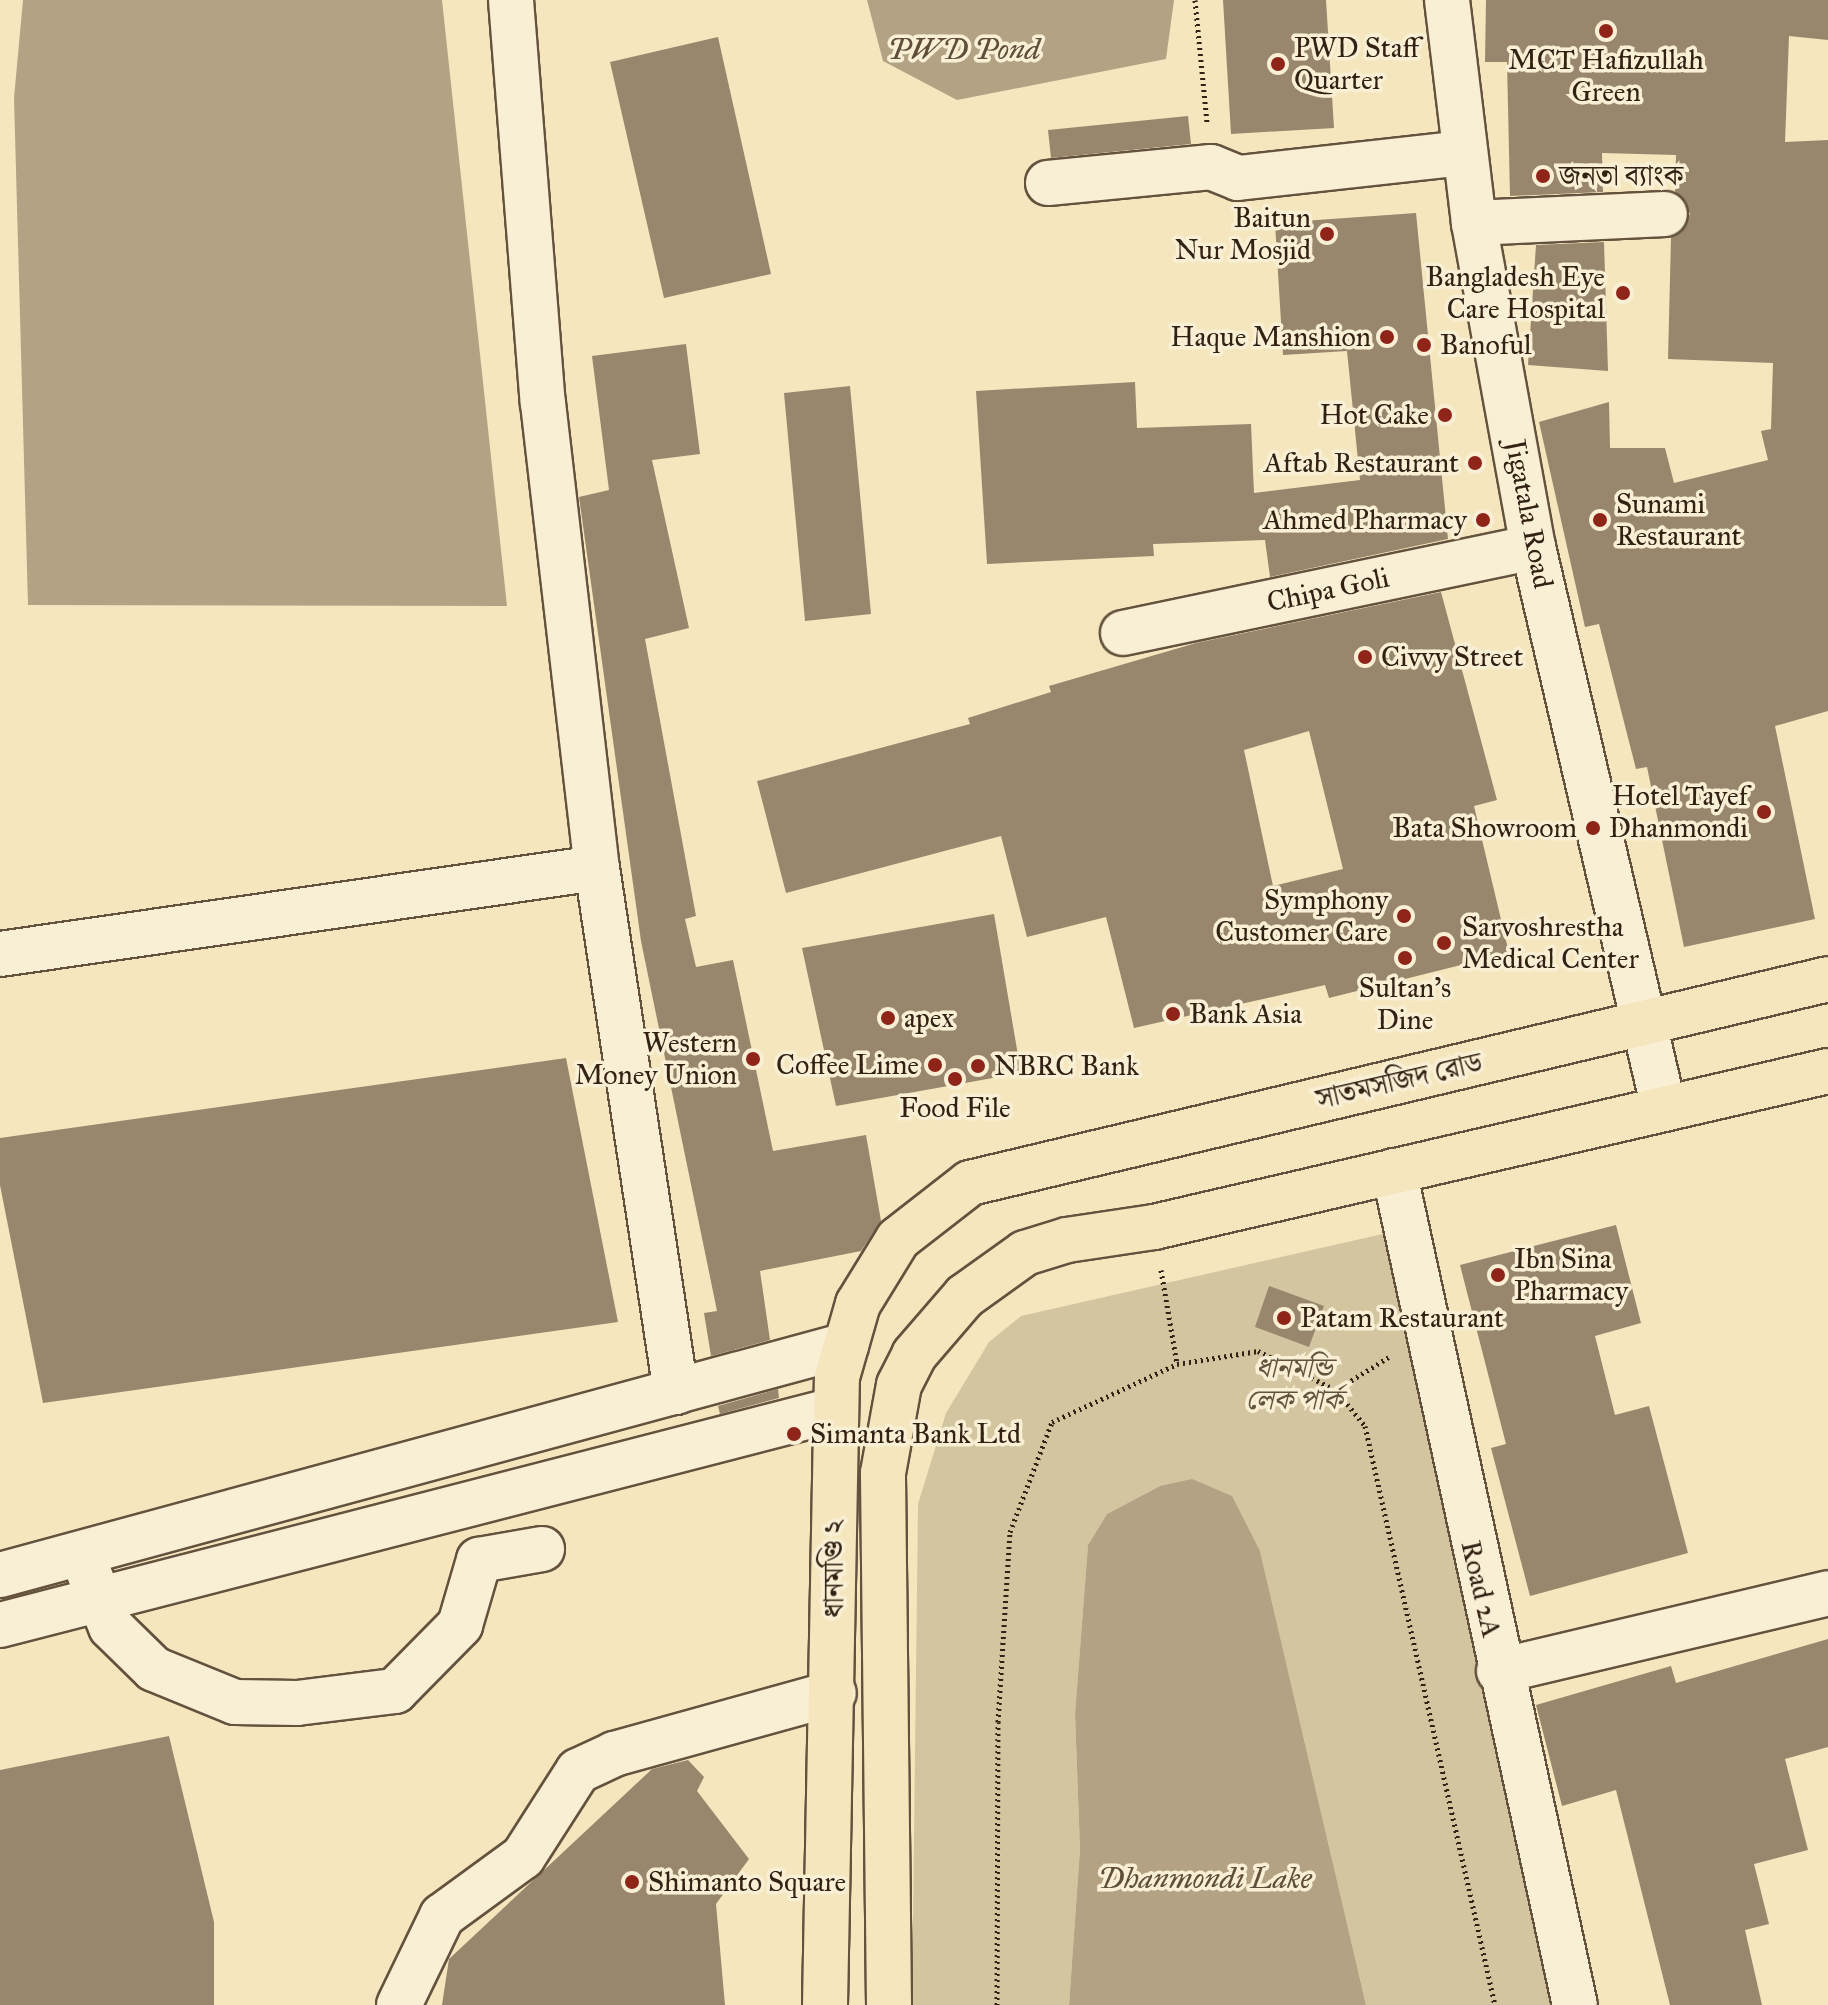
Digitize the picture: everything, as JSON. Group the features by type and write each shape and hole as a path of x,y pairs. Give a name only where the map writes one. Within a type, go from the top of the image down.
{"main road":[{"name":"সাতমসজিদ রোড","path":"970,1183 1828,979"},
{"path":"1154,1227 1828,1071"},
{"name":"ধানমণ্ডি ২","path":"825,2005 834,1693 834,1410 846,1345 872,1273 898,1239 970,1183"},
{"name":"ধানমণ্ডি ২","path":"889,2005 881,1516 899,1385 937,1324 995,1272 1025,1253 1067,1240 1154,1227"},
{"path":"846,1345 899,1385"},
{"path":"834,1410 899,1385"}],"street":[{"path":"511,0 543,403 597,868 676,1392"},
{"name":"Jigatala Road","path":"1447,0 1474,223 1533,547 1664,1109"},
{"path":"1048,183 1211,167 1238,178 1465,153"},
{"path":"1474,223 1665,214"},
{"name":"Chipa Goli","path":"1123,633 1533,547"},
{"path":"0,954 597,868"},
{"name":"Road 2A","path":"1394,1171 1424,1334 1575,2005"},
{"path":"0,1575 846,1345"},
{"path":"0,1625 834,1410"},
{"path":"82,1552 111,1627 154,1669 235,1702 297,1703 395,1691 460,1625 479,1560 542,1549"},
{"path":"1499,1671 1828,1593"},
{"path":"399,2005 442,1916 523,1857 578,1771 614,1754 834,1693"}],"path":[{"path":"1195,0 1211,167"},
{"path":"1154,1227 1177,1364"},
{"path":"1336,1390 1424,1334"},
{"path":"997,2005 998,1722 1010,1532 1052,1422 1177,1364 1258,1351 1336,1390 1365,1426 1495,2005"}],"green space":[{"name":"ধানমন্ডি লেক পার্ক","path":"1387,1233 1572,2005 1366,2005 1260,1551 1160,1486 1107,1514 1088,1545 1075,1714 1080,1849 1069,2005 912,2005 918,1504 946,1413 989,1342 1021,1316"}],"water":[{"path":"23,0 442,0 507,606 28,605 14,98"},
{"name":"PWD Pond","path":"867,0 1174,0 1166,59 957,100 883,61"},
{"name":"Dhanmondi Lake","path":"1192,1479 1232,1496 1260,1551 1366,2005 1069,2005 1080,1849 1075,1714 1088,1545 1107,1514 1160,1486"}],"building":[{"name":"PWD Staff Quarter","path":"1223,0 1326,0 1334,128 1231,134"},
{"path":"1486,0 1828,0 1828,40 1789,36 1785,142 1828,140 1828,711 1775,726 1815,919 1684,947 1647,767 1636,769 1599,624 1585,627 1539,422 1609,402 1610,448 1665,448 1674,483 1768,460 1761,431 1771,429 1773,363 1668,359 1671,238 1690,214 1675,191 1676,155 1602,153 1603,192 1510,196 1507,62 1485,62"},
{"path":"718,37 771,274 664,298 610,62"},
{"path":"1188,116 1191,144 1051,158 1048,130"},
{"path":"1416,213 1448,539 1270,577 1265,540 1153,544 1154,556 987,564 976,391 1135,382 1137,428 1251,424 1254,493 1360,480 1347,351 1283,355 1275,223"},
{"path":"1604,242 1608,371 1528,365 1536,245"},
{"path":"686,344 700,454 652,460 689,628 645,639 696,916 685,919 696,967 733,960 773,1151 866,1135 881,1221 861,1251 760,1271 770,1340 711,1356 704,1313 717,1311 641,941 579,497 609,490 592,356"},
{"path":"850,386 871,614 805,621 784,393"},
{"path":"1441,592 1497,800 1474,806 1509,953 1329,998 1325,985 1134,1028 1106,917 1027,937 1001,836 786,893 757,781 970,724 968,718 1051,692 1049,686 1196,643","holes":["1309,731 1343,869 1273,886 1244,750"]},
{"path":"994,914 1021,1073 836,1106 802,948"},
{"path":"566,1058 618,1322 43,1403 0,1185 0,1138"},
{"path":"1616,1225 1641,1323 1595,1336 1615,1415 1649,1406 1688,1553 1530,1596 1491,1448 1506,1444 1460,1265"},
{"path":"1269,1286 1324,1306 1309,1347 1255,1327"},
{"path":"778,1389 779,1398 720,1414 718,1406"},
{"path":"1828,1639 1828,1747 1785,1759 1808,1850 1754,1864 1769,1924 1745,1930 1762,2005 1670,2005 1616,1790 1562,1806 1536,1705 1671,1666 1676,1683"},
{"path":"169,1736 214,1922 214,2005 0,2005 0,1770"},
{"name":"Shimanto Square","path":"688,1760 704,1777 697,1791 749,1859 716,1904 725,2005 442,2005 449,1959 652,1769"}],"place":[{"name":"MCT Hafizullah Green","path":"1606,31"},
{"name":"PWD Staff Quarter","path":"1278,64"},
{"name":"জনতা ব্যাংক","path":"1543,176"},
{"name":"Baitun Nur Mosjid","path":"1327,234"},
{"name":"Bangladesh Eye Care Hospital","path":"1623,293"},
{"name":"Haque Manshion","path":"1387,337"},
{"name":"Banoful","path":"1424,345"},
{"name":"Hot Cake","path":"1445,415"},
{"name":"Aftab Restaurant","path":"1475,463"},
{"name":"Ahmed Pharmacy","path":"1483,520"},
{"name":"Sunami Restaurant","path":"1600,520"},
{"name":"Civvy Street","path":"1365,657"},
{"name":"Hotel Tayef Dhanmondi","path":"1764,812"},
{"name":"Bata Showroom","path":"1593,828"},
{"name":"Symphony Customer Care","path":"1404,916"},
{"name":"Sarvoshrestha Medical Center","path":"1444,943"},
{"name":"Sultan's Dine","path":"1405,958"},
{"name":"Bank Asia","path":"1173,1014"},
{"name":"apex","path":"888,1018"},
{"name":"Western Money Union","path":"753,1059"},
{"name":"Coffee Lime","path":"935,1065"},
{"name":"NBRC Bank","path":"978,1066"},
{"name":"Food File","path":"955,1079"},
{"name":"Ibn Sina Pharmacy","path":"1498,1275"},
{"name":"Patam Restaurant","path":"1284,1318"},
{"name":"Simanta Bank Ltd","path":"794,1434"},
{"name":"Shimanto Square","path":"632,1882"}]}
